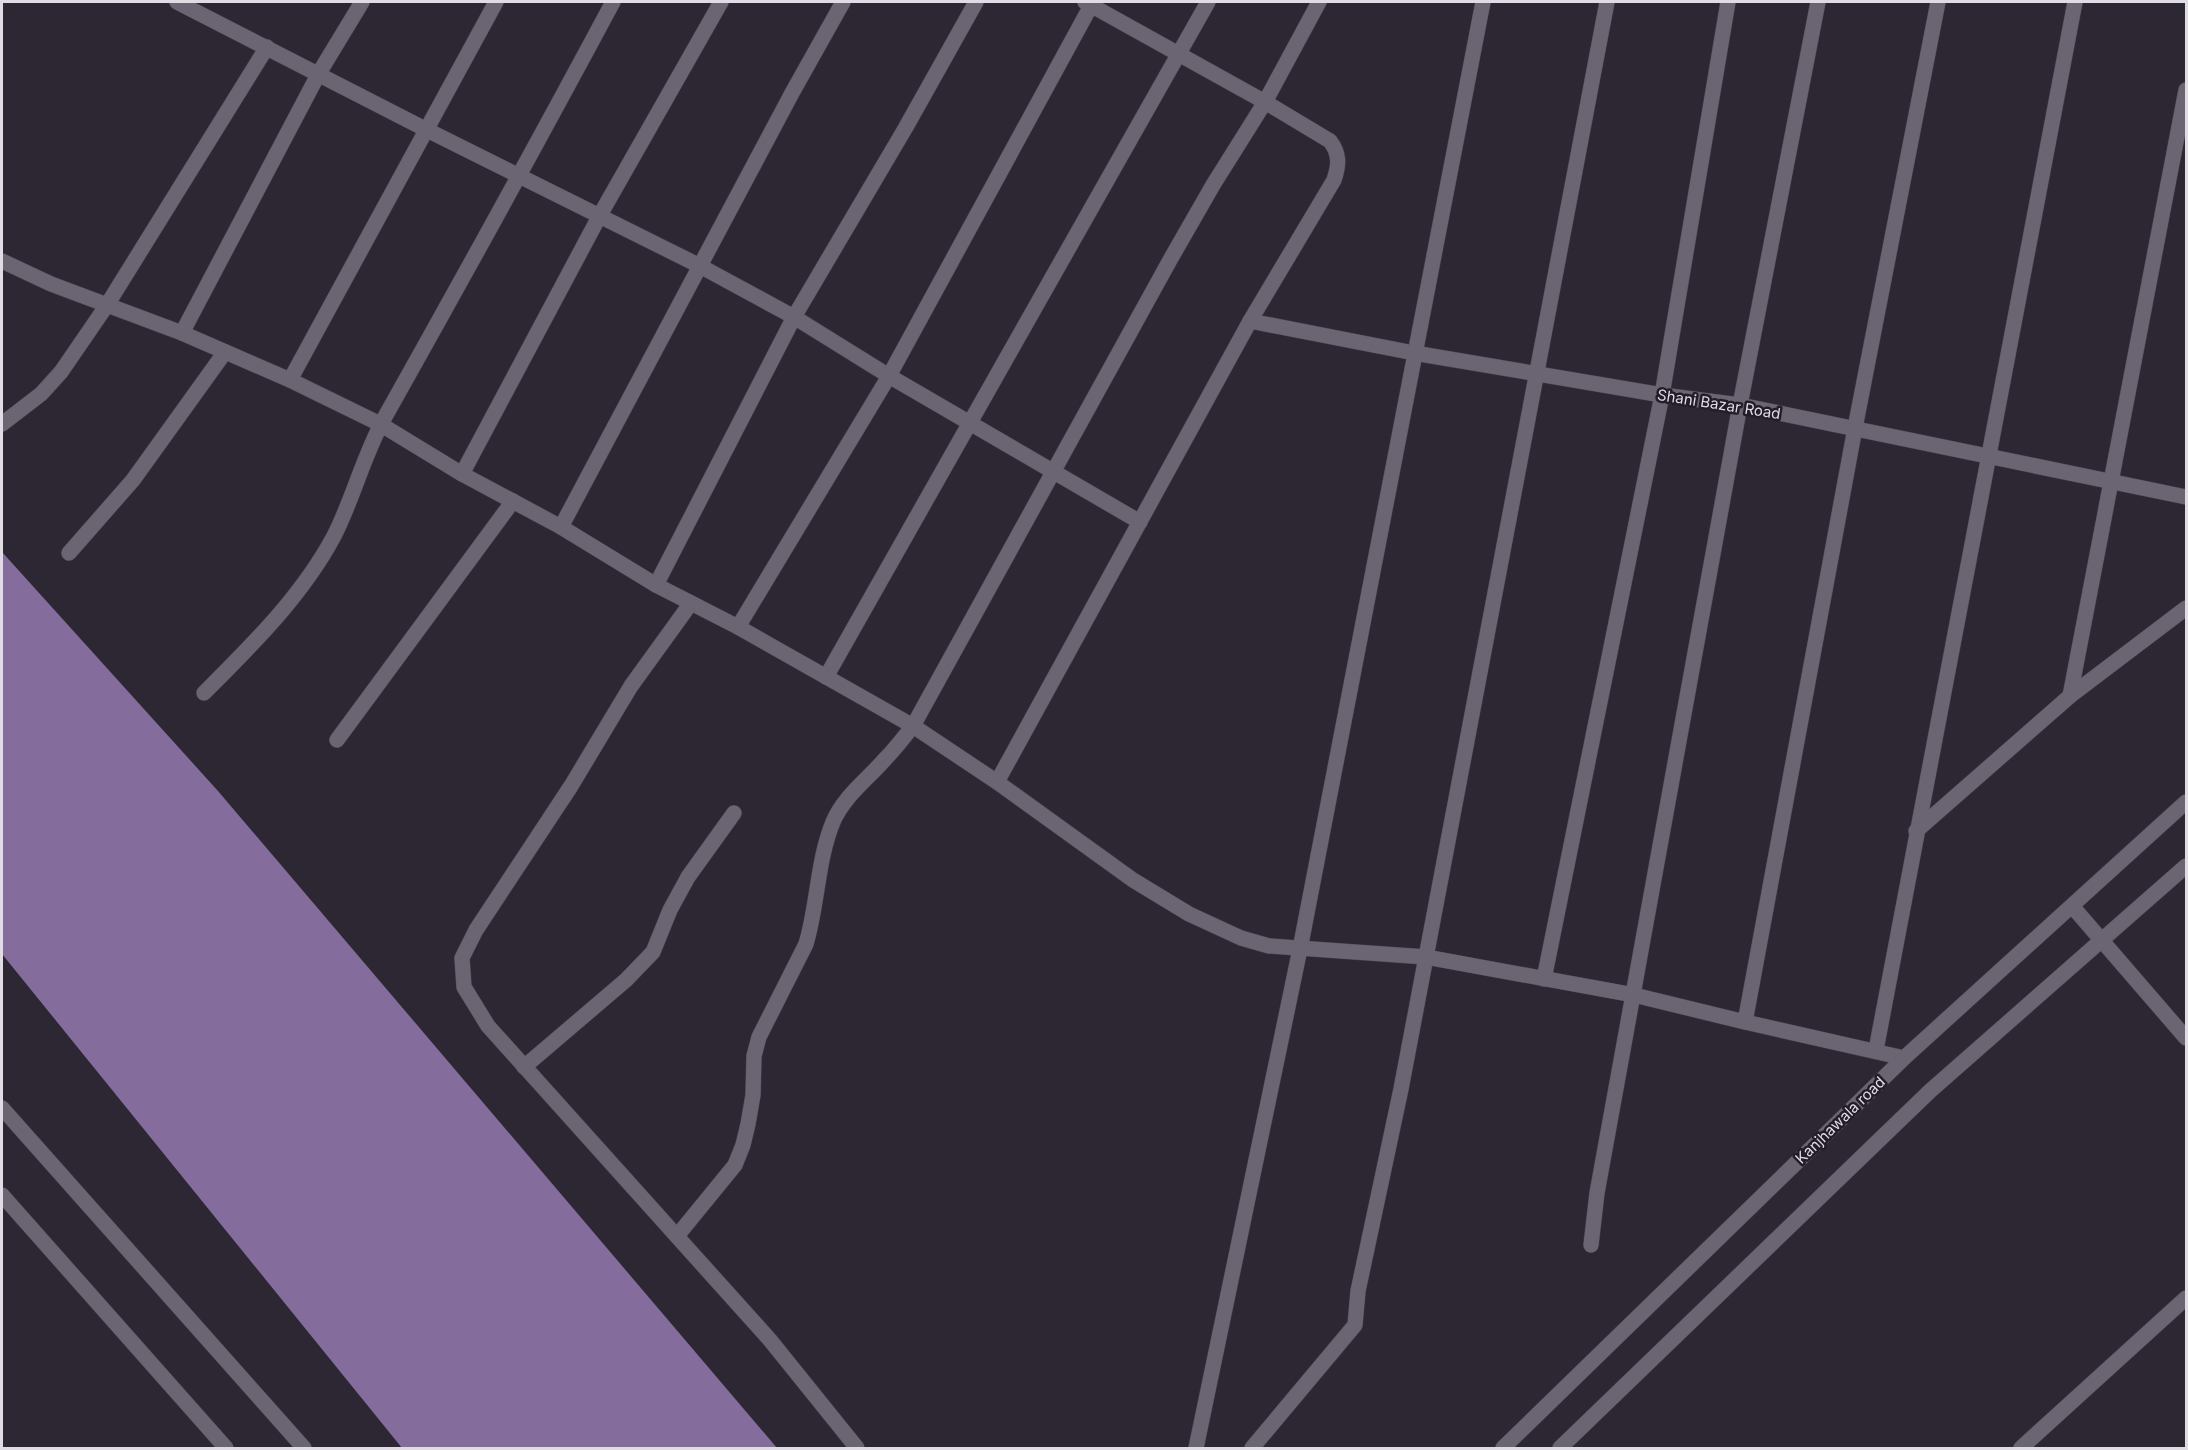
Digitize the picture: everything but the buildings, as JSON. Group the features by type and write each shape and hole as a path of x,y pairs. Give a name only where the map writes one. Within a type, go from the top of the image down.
{"street":[{"path":"177,2 700,266 794,317 889,376 1140,522"},
{"path":"182,333 319,73 362,2"},
{"path":"290,380 496,2"},
{"path":"204,693 257,640 312,574 334,536 350,501 380,424 520,175 613,2"},
{"path":"462,474 600,215 722,2"},
{"path":"561,527 792,93 843,2"},
{"path":"656,585 794,317 906,127 976,2"},
{"path":"826,677 1208,2"},
{"path":"677,1236 735,1165 743,1145 753,1095 754,1056 759,1037 806,944 811,929 820,872 834,821 850,795 913,726 1175,250 1213,184 1265,102 1318,2"},
{"path":"1196,1449 1300,948 1483,2"},
{"path":"1252,1449 1355,1325 1358,1291 1401,1089 1607,2"},
{"path":"1544,979 1662,395 1728,2"},
{"path":"1591,1245 1597,1193 1740,405 1818,2"},
{"path":"1745,1022 1855,428 1938,2"},
{"path":"1876,1050 2075,2"},
{"path":"738,627 889,376 1090,3 1265,102 1330,141 1337,150 1338,167 1334,180 1250,321 997,782"},
{"path":"2,424 41,394 61,372 107,305 267,48"},
{"path":"2070,696 2187,90"},
{"path":"2,261 51,284 182,333 290,380 380,424 462,474 561,527 656,585 738,627 913,726 997,782 1133,880 1189,914 1241,938 1269,946 1426,957 1634,995 1904,1058"},
{"name":"Shani Bazar Road","path":"1250,321 1414,353 1662,395 1740,405 2187,497"},
{"path":"69,553 133,480 225,352"},
{"path":"338,740 513,501"},
{"path":"691,603 632,686 571,786 476,930 462,958 464,987 488,1026 770,1340 857,1449"},
{"path":"1916,831 2070,696 2187,608"},
{"name":"Kanjhawala road","path":"1503,1449 1904,1058 2187,802"},
{"path":"524,1067 626,980 653,952 670,910 688,877 734,813"},
{"path":"1560,1449 1930,1091 2187,866"},
{"path":"2073,906 2187,1038"},
{"path":"2,1108 304,1449"},
{"path":"2,1196 226,1449"},
{"path":"2021,1449 2187,1299"}],"shaded area":[{"path":"2,552 218,791 777,1448 402,1448 2,954"}]}
